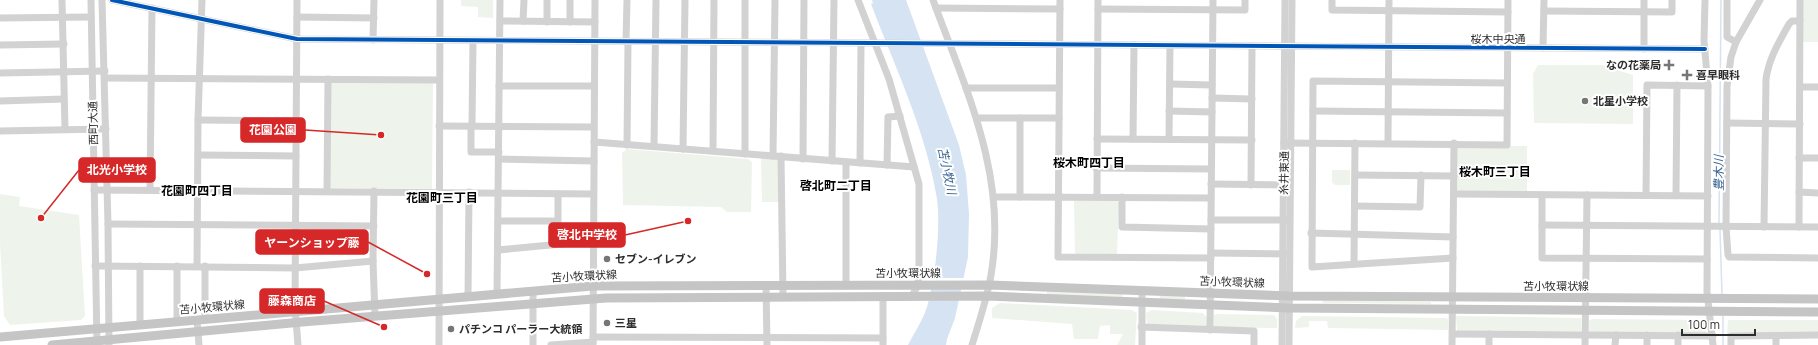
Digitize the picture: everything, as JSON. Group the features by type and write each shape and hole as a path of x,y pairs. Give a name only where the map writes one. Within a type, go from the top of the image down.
{"main road":[{"name":"苫小牧環状線","path":"0,337 593,286 990,285 1286,296 1818,299"},
{"name":"苫小牧環状線","path":"52,345 109,343 198,332 438,310 533,304 593,298 986,296 1286,308 1585,309 1818,312"}],"street":[{"path":"62,0 65,129"},
{"name":"西町大通","path":"91,0 97,343"},
{"name":"西町大通","path":"102,0 108,190 109,343"},
{"name":"桜木中央通","path":"112,0 297,39 1388,48 1705,49"},
{"path":"199,345 198,332 201,320 201,266 198,225 198,120 202,0"},
{"path":"298,0 295,268 295,312 298,345"},
{"path":"373,40 374,0"},
{"path":"439,345 438,192 440,0"},
{"path":"497,294 500,0"},
{"path":"523,21 524,0"},
{"path":"547,0 547,22"},
{"path":"570,0 570,22"},
{"path":"593,341 595,0"},
{"path":"626,0 627,145"},
{"path":"654,146 656,0"},
{"path":"683,149 685,0"},
{"path":"713,151 714,0"},
{"path":"745,0 745,154"},
{"path":"775,0 777,156 782,297"},
{"path":"803,158 804,0"},
{"path":"832,161 834,0"},
{"path":"858,0 878,44 919,184 920,285 916,296"},
{"path":"933,0 978,118 995,197 994,256 990,285 972,345"},
{"path":"1060,0 1058,257 1286,254"},
{"path":"1097,197 1096,139 1098,0"},
{"path":"1210,330 1213,0"},
{"path":"1098,9 1245,10 1246,0"},
{"path":"1281,0 1288,12 1297,0"},
{"name":"糸井東通","path":"1285,0 1288,12 1286,308 1289,345"},
{"name":"糸井東通","path":"1288,12 1292,0"},
{"path":"1332,0 1332,10 1508,12"},
{"path":"1388,0 1388,144"},
{"path":"1288,143 1507,145 1508,0"},
{"path":"1543,48 1544,0"},
{"path":"1644,0 1644,49"},
{"path":"1544,11 1672,12 1672,0"},
{"path":"1705,0 1705,49 1708,86 1707,259 1713,311 1713,345"},
{"path":"1727,0 1727,37 1736,42"},
{"path":"1760,0 1736,42 1731,57 1727,86 1727,123 1722,227 1729,257 1818,258"},
{"path":"1799,227 1800,0"},
{"path":"150,190 152,8"},
{"path":"936,8 1060,9"},
{"path":"0,18 63,16 91,17"},
{"path":"297,17 374,18"},
{"path":"500,21 595,22"},
{"path":"1764,226 1766,79 1770,61 1789,24 1792,21 1800,21"},
{"path":"473,41 471,152 499,156 594,161"},
{"path":"0,45 64,44"},
{"path":"860,163 861,44"},
{"path":"1133,139 1134,45"},
{"path":"1169,138 1170,46"},
{"path":"1251,185 1252,46"},
{"path":"0,73 93,71 105,75 152,78 439,80"},
{"path":"327,191 328,79"},
{"path":"1453,258 1312,267 1312,81 1507,83"},
{"path":"1170,84 1212,84"},
{"path":"1676,195 1677,85"},
{"path":"499,86 594,86"},
{"path":"1646,195 1647,86 1708,86"},
{"path":"1800,87 1818,87"},
{"path":"966,88 1059,88"},
{"path":"1212,98 1252,98"},
{"path":"0,100 64,99"},
{"path":"1169,111 1212,112"},
{"path":"1313,111 1507,113"},
{"path":"887,165 888,117 900,116"},
{"path":"978,118 1059,118"},
{"path":"1020,118 1020,197"},
{"path":"198,120 296,121"},
{"path":"1727,123 1800,124"},
{"path":"439,126 471,125 594,127"},
{"path":"0,131 106,129"},
{"path":"1096,139 1169,138 1252,140"},
{"path":"594,142 914,167"},
{"path":"1354,264 1355,143"},
{"path":"1452,345 1454,144"},
{"path":"198,155 296,156"},
{"path":"1799,158 1818,158"},
{"path":"846,162 846,286"},
{"path":"1096,168 1211,169"},
{"path":"1355,175 1454,176"},
{"path":"1355,206 1420,207 1421,175"},
{"path":"1211,184 1287,185"},
{"path":"94,190 296,192 374,191 594,194"},
{"path":"374,191 373,305 375,316"},
{"path":"468,297 469,192"},
{"path":"1799,192 1818,193"},
{"path":"498,220 558,221 558,194"},
{"path":"1454,194 1708,196"},
{"path":"1542,195 1542,258 1707,259"},
{"path":"1585,345 1587,195"},
{"path":"995,197 1211,198"},
{"path":"1122,197 1122,227 1211,228"},
{"path":"1211,220 1286,220"},
{"path":"108,224 374,226"},
{"path":"1542,225 1818,227"},
{"path":"1311,233 1453,237"},
{"path":"498,250 593,241"},
{"path":"95,266 295,268 373,261"},
{"path":"140,266 140,325"},
{"path":"177,266 177,322"},
{"path":"766,286 767,341"},
{"path":"1142,290 1142,345"},
{"path":"533,291 533,345"},
{"path":"551,345 593,341 883,342 883,296"},
{"name":"糸井東通","path":"1282,345 1286,308"},
{"path":"1141,327 1254,331 1254,345"},
{"path":"1453,334 1713,336"},
{"path":"1489,334 1489,345"},
{"path":"1615,345 1616,335"},
{"path":"1647,335 1647,345"},
{"path":"1678,335 1678,345"},
{"path":"1731,345 1731,336 1818,335"},
{"path":"1776,336 1776,345"}],"shaded area":[{"path":"461,0 493,0 493,18 478,17 478,7 461,6"},
{"path":"1803,0 1818,0 1818,42 1803,42"},
{"path":"1538,65 1602,65 1633,75 1633,124 1534,123 1533,74"},
{"path":"330,82 433,83 432,189 329,188"},
{"path":"1457,146 1527,146 1527,191 1457,191"},
{"path":"627,149 748,159 752,162 751,212 727,212 721,207 623,205 622,153"},
{"path":"761,157 778,160 778,202 762,202"},
{"path":"1332,170 1350,170 1350,185 1335,185 1332,182"},
{"path":"0,194 20,197 19,206 79,215 85,316 81,320 10,325 4,316 0,243"},
{"path":"1116,200 1119,203 1117,254 1075,254 1074,201"},
{"path":"1047,291 1123,294 1123,297 1047,295"},
{"path":"1160,295 1185,296 1185,299 1160,299"},
{"path":"1323,300 1431,302 1431,304 1323,303"},
{"path":"1000,303 1132,310 1137,313 1135,345 1117,345 1123,334 1110,334 1110,325 1100,326 1098,339 1074,339 1072,324 992,318 992,308"},
{"path":"1152,310 1203,313 1207,318 1207,326 1147,324 1146,313"},
{"path":"1214,315 1274,315 1277,319 1277,328 1214,327"},
{"path":"1302,316 1445,318 1448,319 1448,330 1328,328 1327,321 1309,321 1309,327 1295,328 1296,321"},
{"path":"1456,316 1581,318 1581,331 1457,331"},
{"path":"1592,319 1702,320 1706,322 1706,333 1589,332 1589,321"},
{"path":"1728,320 1818,320 1818,334 1727,334"}],"water":[{"name":"苫小牧川","path":"872,0 906,0 959,145 966,175 969,214 968,257 955,318 946,345 908,345 921,322 930,296 938,238 937,199 932,174 918,124 871,4 873,3"}],"pier":[{"path":"930,278 966,278 963,289 928,289"}],"waterway":[{"name":"豊木川","path":"1719,223 1721,0"},
{"name":"豊木川","path":"1720,229 1722,295"},
{"name":"豊木川","path":"1723,315 1723,345"}],"cycle path":[{"path":"112,0 297,39 1705,49"}],"place":[{"name":"なの花薬局","path":"1669,65"},
{"name":"喜早眼科","path":"1687,75"},
{"name":"北星小学校","path":"1585,101"},
{"name":"花園公園","path":"381,135"},
{"name":"北光小学校","path":"41,218"},
{"name":"啓北中学校","path":"688,221"},
{"name":"セブン-イレブン","path":"607,259"},
{"name":"ヤーンショップ藤","path":"427,274"},
{"name":"三星","path":"607,323"},
{"name":"藤森商店","path":"384,327"},
{"name":"パチンコ パーラー大統領","path":"451,329"}],"district":[{"name":"桜木町四丁目","path":"1089,163"},
{"name":"桜木町三丁目","path":"1495,172"},
{"name":"啓北町二丁目","path":"836,186"},
{"name":"花園町四丁目","path":"197,191"},
{"name":"花園町三丁目","path":"442,198"}]}
